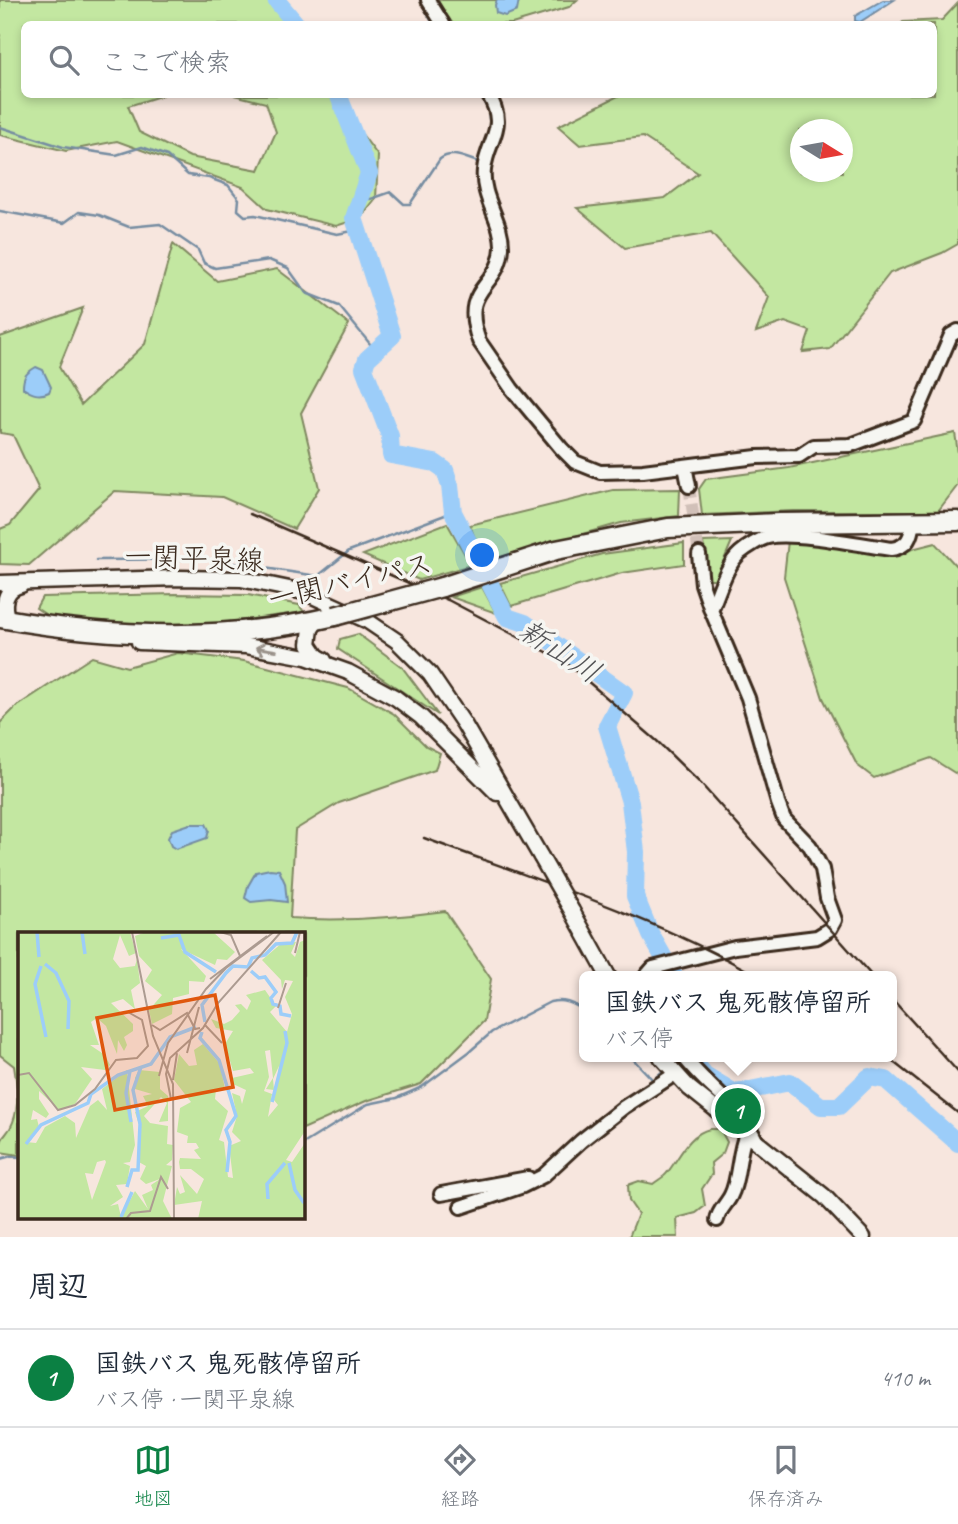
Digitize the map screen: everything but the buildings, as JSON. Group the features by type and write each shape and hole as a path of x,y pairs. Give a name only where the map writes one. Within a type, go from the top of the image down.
{"highway":[{"name":"一関バイパス","path":"4,619 97,632 191,635 280,627 335,616 442,587 556,551 668,528 779,523 958,521"}],"main road":[{"name":"一関平泉線","path":"0,583 222,578 273,584 322,598 366,620 414,655 459,716 605,971"},
{"path":"4,619 6,596 13,587 26,583"},
{"name":"一関平泉線","path":"317,620 311,629 309,645 317,656 332,666"},
{"name":"一関平泉線","path":"97,632 138,642 246,646 306,657 332,666 369,683 421,717 510,807"},
{"path":"665,1062 675,1074 824,1196 863,1237"}],"street":[{"path":"428,0 441,21"},
{"path":"491,98 499,119 484,168 484,184 501,232 502,249 498,265 474,301 472,313 479,341 546,431 575,462 600,472 643,471 757,457 799,456 814,446 851,445 914,421 951,335 958,331"},
{"path":"685,467 689,486"},
{"path":"711,610 733,561 740,552 766,537 789,536 900,548 907,543 911,535 912,522"},
{"path":"650,971 653,968 735,947 817,937 830,929 835,920 827,898 822,869 810,846 784,819 778,803 748,698 702,584 699,554"},
{"path":"688,1062 749,1126 751,1137 741,1146 732,1194 718,1212 717,1220"},
{"path":"461,1207 523,1186 543,1176 624,1107 675,1074"},
{"path":"440,1194 543,1176"}],"green space":[{"path":"0,0 279,0 290,10 296,21 21,21 21,98 153,98 128,106 139,132 190,157 259,170 276,132 266,103 246,98 335,98 378,156 376,199 361,218 336,226 267,209 243,187 117,141 66,151 0,135"},
{"path":"436,0 577,0 569,7 522,21 451,21"},
{"path":"958,3 958,244 890,273 830,349 803,352 810,331 785,322 756,332 769,297 711,233 625,248 577,208 665,198 698,173 643,137 580,145 558,126 614,98 937,98 937,21 922,21 942,20"},
{"path":"173,244 217,281 277,269 349,324 301,413 319,488 294,529 222,497 115,491 29,565 0,564 0,529 10,525 39,490 13,435 0,433 0,337 83,308 59,367 81,405 145,344"},
{"path":"955,433 958,485 938,511 793,511 702,515 699,489 706,479 789,468"},
{"path":"680,489 679,516 621,523 484,562 470,525 613,490"},
{"path":"447,523 471,565 419,580 363,555"},
{"path":"732,541 716,579 708,579 703,542"},
{"path":"788,541 897,556 935,543 958,568 958,775 931,758 874,778 857,765 823,698 784,577"},
{"path":"684,543 684,564 622,573 511,606 500,583 602,554"},
{"path":"482,587 496,613 451,597"},
{"path":"248,595 299,605 304,612 206,625 110,624 51,618 36,608 42,597"},
{"path":"358,634 402,667 438,715 338,649 340,639"},
{"path":"178,653 244,661 348,688 394,714 426,746 440,753 435,770 339,803 295,830 290,918 368,919 445,911 491,979 484,1021 421,1084 366,1101 304,1129 304,932 18,932 18,1155 0,1152 1,1141 11,1127 15,1115 17,1094 14,1066 0,1055 0,723 17,706 92,657 127,667"},
{"path":"710,1129 720,1129 727,1142 723,1153 711,1163 712,1174 702,1189 705,1206 696,1213 677,1218 678,1237 629,1237 638,1214 629,1201 628,1185 639,1181 653,1184 667,1173 690,1141"}],"water":[{"path":"497,0 519,0 517,11 505,16 496,13"},
{"path":"883,0 894,0 862,21 855,21 855,16"},
{"path":"36,367 43,370 51,387 49,392 36,394 23,388 26,375"},
{"path":"190,824 206,824 209,830 207,838 176,849 171,846 168,838 172,830"},
{"path":"279,870 285,883 287,902 251,902 245,898 256,872"}],"waterway":[{"name":"新山川","path":"276,0 294,21"},
{"path":"420,0 431,21"},
{"name":"新山川","path":"340,98 369,173 354,218 392,336 367,359 364,368 390,436 391,455 435,463 445,470 453,512 507,617 525,623 624,693 607,726 630,802 636,852 635,896 651,935 671,971"},
{"path":"481,98 488,110 490,127"},
{"path":"0,127 63,147 116,155 142,147 167,156 188,175 209,178 228,185 239,199 238,210 245,216 255,215 337,234 358,230"},
{"path":"361,198 371,199 391,192 404,204 410,204 444,156 453,155 478,162 480,157"},
{"path":"0,211 64,223 79,212 99,215 129,227 160,224 198,250 204,263 215,268 269,260 288,268 306,293 339,306 375,350"},
{"path":"96,560 205,559 318,576 349,551 453,512"},
{"path":"304,1143 368,1104 397,1098 422,1087 492,1032 550,1002 568,1002 579,1007"},
{"path":"636,1062 653,1080 666,1068"},
{"name":"新山川","path":"697,1065 705,1075 735,1093 790,1082 821,1106 839,1106 869,1077 886,1080 958,1143"},
{"path":"0,1159 18,1157"}],"tunnel":[{"path":"689,486 699,554"}],"railway":[{"path":"250,514 448,600 564,661 657,741 702,785 868,971"},
{"path":"424,838 635,917 747,971"},
{"path":"897,1005 958,1072"},
{"path":"893,1062 958,1113"}],"place":[{"name":"国鉄バス 鬼死骸停留所","path":"738,1111"}]}
